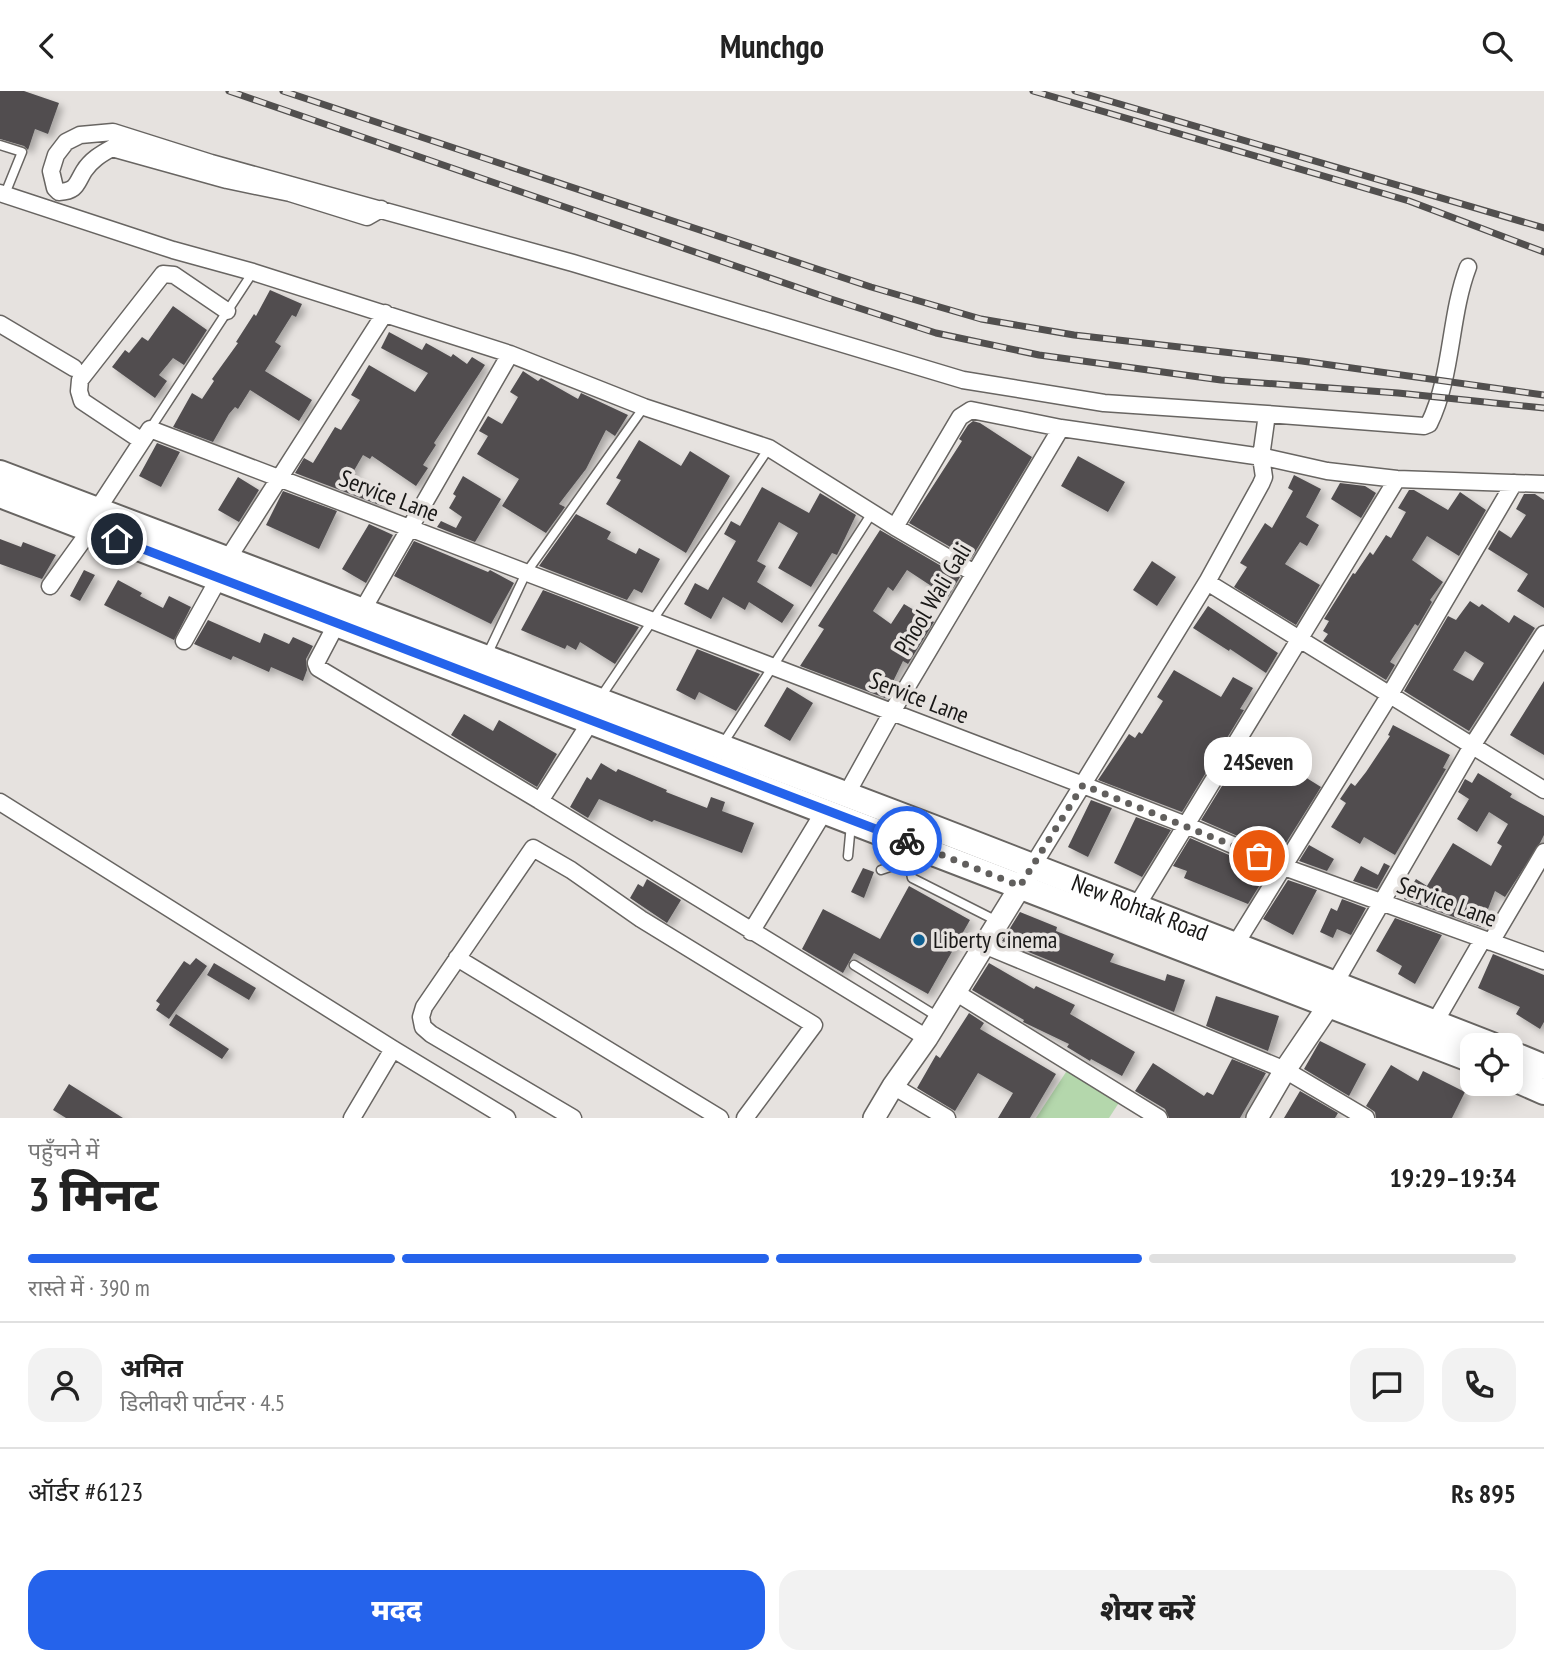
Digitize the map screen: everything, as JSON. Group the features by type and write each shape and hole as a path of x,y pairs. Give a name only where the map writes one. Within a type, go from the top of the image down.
{"main road":[{"name":"New Rohtak Road","path":"0,473 94,520 223,569 362,611 486,657 595,711 851,820 914,844 1136,907 1235,945 1460,1054"},
{"name":"New Rohtak Road","path":"0,495 94,520"},
{"name":"New Rohtak Road","path":"223,569 337,623 595,711 721,748 846,795 1026,876 1332,994 1435,1022 1462,1033"},
{"path":"1523,1057 1542,1062"},
{"path":"1523,1083 1544,1092"}],"street":[{"path":"381,209 367,217 290,193 227,180 112,148 93,160 77,187 71,190 60,192 55,188 51,171 56,155 69,138 95,132 113,132 211,163 381,209 573,263 963,380 1104,403 1424,426 1429,424 1444,380 1458,301 1468,267"},
{"path":"3,194 173,250 253,272 510,354 644,407 769,448 974,573"},
{"name":"Service Lane","path":"227,311 174,275 163,274 80,380 82,401 146,435 278,478 1083,785 1284,867 1544,961"},
{"path":"184,641 223,569 278,478 385,313"},
{"path":"0,324 74,368"},
{"path":"362,611 510,354"},
{"path":"895,527 964,412 980,411 1061,428 1261,457 1327,471 1397,479 1544,484"},
{"path":"874,1118 927,1038 1207,582 1264,477 1261,457 1267,414"},
{"name":"Phool Wali Gali","path":"846,795 892,712 1061,428"},
{"path":"50,586 146,435"},
{"path":"1136,907 1397,479"},
{"path":"1235,945 1389,695 1514,484"},
{"path":"1207,582 1544,790"},
{"path":"337,623 316,663 318,668 927,1038"},
{"path":"1257,1118 1332,994 1472,746 1544,634"},
{"path":"542,802 540,801 595,711"},
{"path":"0,802 507,1118"},
{"path":"751,932 825,810"},
{"path":"573,1118 431,1034 423,1027 421,1017 424,1007 533,848 571,870 641,919 814,1025 745,1118"},
{"path":"1435,1022 1544,852"},
{"path":"984,945 1285,1070 1366,1118"},
{"path":"457,958 720,1118"},
{"path":"955,992 1159,1118"},
{"path":"352,1118 393,1049"},
{"path":"893,1086 947,1118"}],"lane":[{"path":"0,145 22,152 3,194"},
{"path":"146,435 253,272"},
{"path":"486,657 495,643 526,573 644,407"},
{"path":"595,711 769,448"},
{"path":"721,748 872,513"},
{"path":"848,856 851,820"},
{"path":"881,870 890,867 914,844"},
{"path":"914,844 910,869 912,877 999,922"},
{"path":"855,965 939,1018"}],"green space":[{"path":"1068,1069 1120,1101 1109,1118 1036,1118"}],"building":[{"path":"0,91 24,91 59,103 48,134 35,129 28,150 24,146 0,139"},
{"path":"270,290 302,304 296,317 292,315 275,342 281,346 265,371 312,400 299,421 250,390 238,409 235,407 229,414 213,442 173,427 192,393 202,399 214,381 212,379 238,343 236,342 254,314 256,316"},
{"path":"173,306 207,330 184,365 173,358 159,375 167,381 155,398 112,367 125,350 129,353 142,337 148,341"},
{"path":"389,332 422,350 426,343 451,357 453,354 467,364 472,357 485,365 434,443 436,445 423,465 428,468 416,486 372,456 370,459 363,455 352,474 389,493 382,506 295,473 304,458 313,463 335,427 341,430 360,400 351,395 369,365 415,392 428,373 381,348"},
{"path":"523,371 538,381 541,378 578,399 581,393 628,415 615,436 606,430 586,469 559,504 565,507 546,533 502,506 519,479 477,454 488,436 479,431 488,416 502,424 518,397 510,392"},
{"path":"973,421 1032,457 971,559 909,523 962,441 959,439"},
{"path":"639,440 681,466 690,451 730,476 686,553 606,504 621,480 616,478"},
{"path":"157,443 180,452 161,487 139,476"},
{"path":"1078,456 1125,482 1108,512 1061,486"},
{"path":"1294,475 1321,489 1306,517 1319,525 1307,546 1300,542 1285,564 1320,585 1296,625 1234,587 1247,567 1240,563 1265,523 1272,528 1293,491 1288,488"},
{"path":"463,476 501,499 475,542 437,527 441,521 456,528 462,517 449,508"},
{"path":"238,477 259,490 239,522 218,510"},
{"path":"1340,483 1365,486 1376,493 1361,518 1331,499"},
{"path":"762,487 809,513 820,493 856,515 837,555 832,553 811,587 778,568 798,533 779,522 757,561 766,566 757,582 794,605 782,623 749,602 745,610 723,597 711,619 684,604 695,583 708,590 736,541 724,534 731,521 740,526"},
{"path":"1409,490 1414,490 1448,510 1460,492 1486,510 1459,556 1427,536 1412,560 1443,582 1430,600 1432,602 1418,626 1415,624 1390,662 1395,665 1386,680 1323,641 1328,634 1323,631 1329,621 1324,619 1353,573 1355,574 1370,552 1373,555 1386,535 1391,538 1406,512 1398,508"},
{"path":"283,491 337,511 319,549 266,525"},
{"path":"1524,494 1535,494 1544,500 1544,608 1517,591 1528,574 1488,549 1499,530 1511,538 1526,515 1516,509"},
{"path":"576,514 611,532 607,539 636,554 639,548 660,559 642,593 634,589 627,600 539,566"},
{"path":"369,524 393,535 366,583 342,569"},
{"path":"880,530 960,577 948,597 907,570 893,591 888,587 873,611 891,624 904,604 934,622 908,664 903,661 885,698 800,666 824,629 818,626"},
{"path":"0,539 21,547 23,542 56,555 42,579 0,564"},
{"path":"414,541 488,572 490,570 514,583 491,624 394,576"},
{"path":"1152,561 1176,577 1157,606 1133,590"},
{"path":"84,570 95,575 80,601 70,596"},
{"path":"118,580 163,608 169,596 191,607 174,640 104,605"},
{"path":"543,590 639,627 615,664 580,642 576,650 567,645 565,649 521,630"},
{"path":"1470,601 1479,607 1482,604 1509,623 1514,615 1535,628 1469,731 1404,691 1448,616 1456,620","holes":["1465,651 1484,663 1473,681 1453,670"]},
{"path":"1208,606 1278,653 1266,673 1193,628"},
{"path":"208,620 260,643 264,633 289,644 293,637 313,646 306,659 307,670 303,681 271,667 269,672 233,656 231,660 194,644"},
{"path":"697,649 760,674 736,711 699,692 695,700 676,690"},
{"path":"1174,670 1221,697 1233,677 1253,688 1240,709 1244,710 1182,812 1098,780 1129,734 1135,738 1139,732 1142,734 1163,701 1157,697"},
{"path":"1544,681 1544,755 1510,735"},
{"path":"787,687 813,703 790,741 764,726"},
{"path":"464,714 493,731 499,720 557,754 537,787 451,735"},
{"path":"1393,725 1450,755 1443,768 1446,769 1395,855 1364,837 1360,844 1331,827 1346,803 1340,799 1351,783 1355,786 1366,772 1390,736 1388,735"},
{"path":"1251,759 1282,779 1289,767 1321,787 1279,854 1201,820 1233,768 1242,774"},
{"path":"601,763 616,772 618,769 707,808 711,797 725,802 722,811 754,823 742,853 654,820 652,822 599,799 588,818 570,807 587,777 591,780"},
{"path":"1478,773 1512,794 1510,797 1544,816 1544,835 1540,843 1505,897 1495,891 1481,927 1404,899 1416,879 1427,886 1453,843 1491,866 1502,846 1497,843 1508,824 1489,812 1477,832 1457,819 1469,799 1458,792 1465,779 1472,783"},
{"path":"1091,800 1112,808 1088,857 1068,847"},
{"path":"1136,817 1171,830 1142,877 1114,863"},
{"path":"1190,838 1268,872 1248,904 1184,878 1187,871 1173,866"},
{"path":"1309,845 1334,859 1327,871 1299,861"},
{"path":"1384,863 1390,866 1377,889 1353,881 1361,866 1378,875"},
{"path":"863,868 874,872 864,898 851,892"},
{"path":"647,879 681,900 667,923 630,898 638,884 643,887"},
{"path":"1288,880 1317,890 1293,935 1263,919"},
{"name":"Liberty Cinema","path":"909,886 970,920 928,994 854,953 843,973 802,949 823,909 880,939"},
{"path":"1342,899 1366,908 1351,935 1337,929 1333,938 1320,932 1331,908 1337,911"},
{"path":"1020,912 1057,927 1056,931 1114,954 1110,962 1165,981 1167,974 1185,980 1174,1012 1002,941"},
{"path":"1395,918 1442,935 1415,984 1398,974 1402,966 1376,951"},
{"path":"1493,954 1544,975 1544,1022 1540,1029 1516,1014 1520,1007 1478,988"},
{"path":"196,958 207,966 169,1019 156,1010 160,1004 156,1001 184,961 190,965"},
{"path":"214,963 256,988 249,1000 207,975"},
{"path":"989,963 1034,989 1036,986 1075,1005 1070,1014 1135,1052 1122,1076 1091,1059 1090,1061 1067,1047 1069,1044 1023,1022 1024,1020 972,990"},
{"path":"1216,996 1279,1016 1268,1051 1206,1026"},
{"path":"969,1013 984,1023 980,1029 1056,1074 1030,1118 998,1118 1013,1093 978,1073 955,1111 917,1088 936,1055 940,1058"},
{"path":"176,1014 229,1049 222,1059 169,1025"},
{"path":"1320,1041 1366,1064 1349,1096 1304,1069"},
{"path":"1232,1059 1266,1073 1240,1118 1169,1118 1165,1109 1135,1091 1153,1063 1204,1096 1207,1092 1213,1095"},
{"path":"1391,1065 1418,1081 1423,1071 1460,1090 1460,1096 1463,1096 1452,1118 1376,1118 1375,1112 1366,1106"},
{"path":"69,1084 123,1118 66,1118 53,1110"},
{"path":"1300,1091 1338,1113 1335,1118 1284,1118"}],"railway":[{"path":"229,91 936,333 1039,355 1221,380 1398,393 1544,408"},
{"path":"283,91 871,287 981,319 1074,335 1302,361 1544,395"},
{"path":"1033,91 1409,201 1544,252"},
{"path":"1075,91 1544,228"}],"way so far":[{"path":"907,841 1020,886 1083,785 1259,856"}],"place":[{"name":"24Seven","path":"1259,856"},
{"name":"Liberty Cinema","path":"919,940"}],"route":[{"path":"117,539 907,841"}]}
